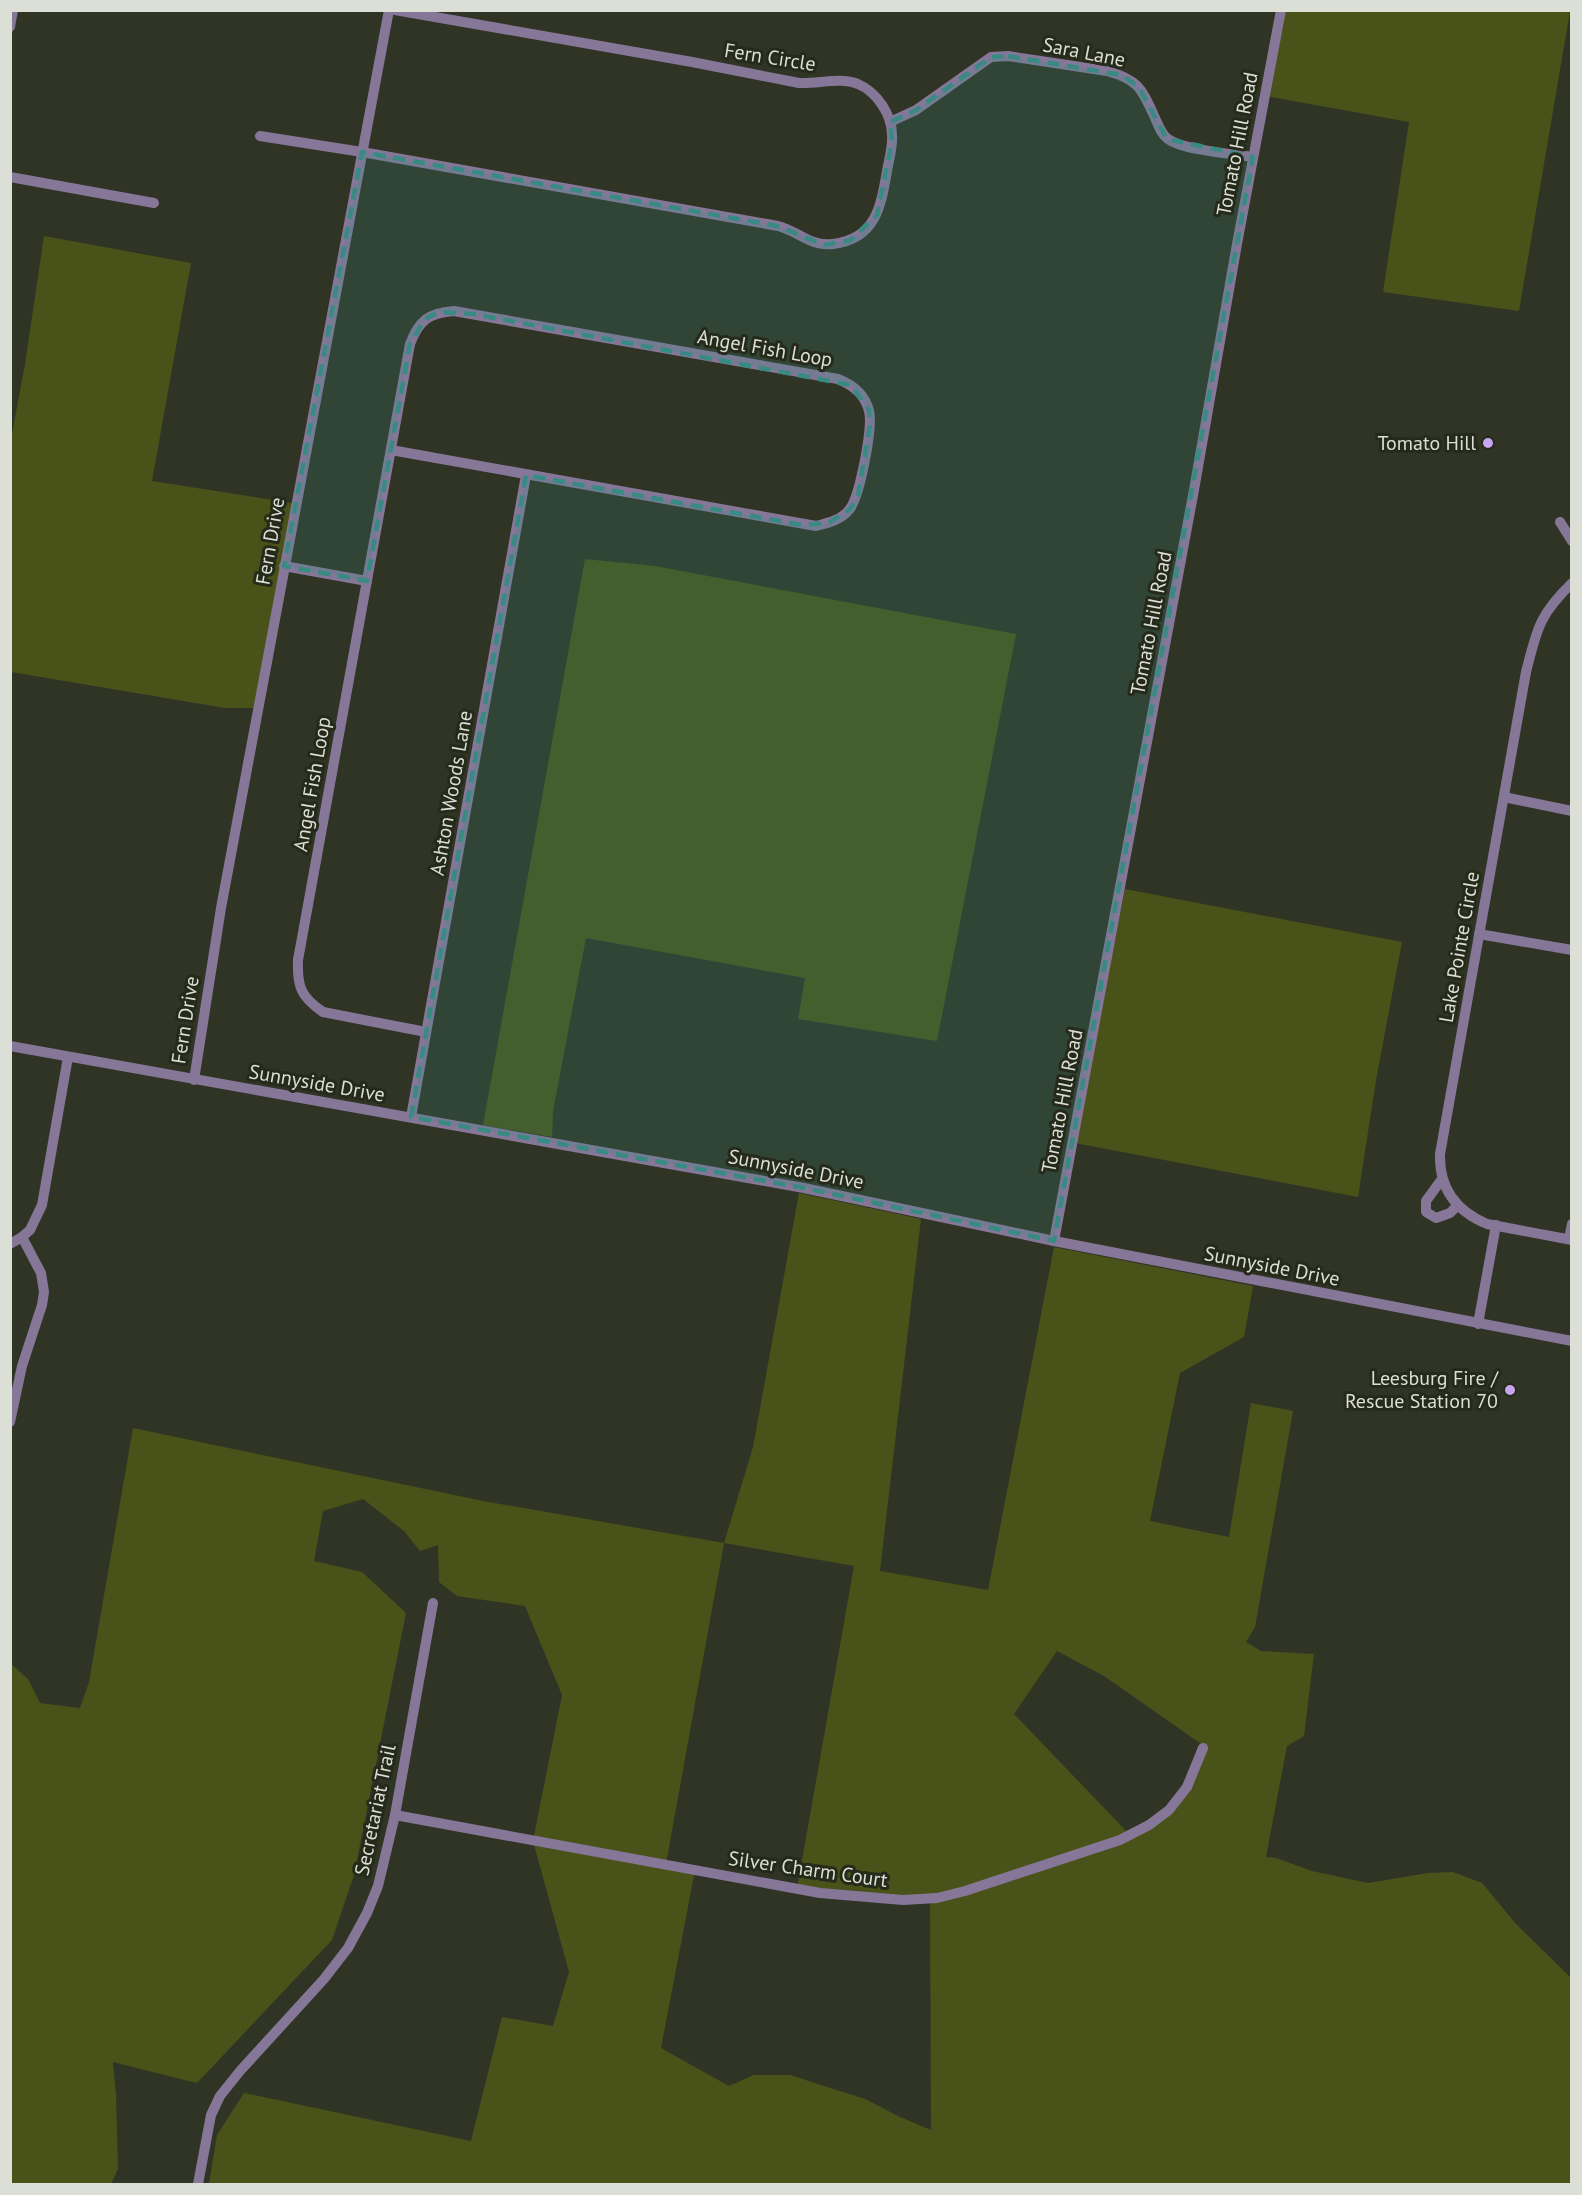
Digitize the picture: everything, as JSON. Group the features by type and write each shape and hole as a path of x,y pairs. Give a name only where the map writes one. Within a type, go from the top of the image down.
{"street":[{"path":"10,27 13,10"},
{"name":"Fern Drive","path":"194,1080 214,950 389,10"},
{"name":"Fern Circle","path":"395,10 799,83 847,81 858,84 873,95 882,105 890,122"},
{"name":"Tomato Hill Road","path":"1053,1241 1187,529 1281,10"},
{"name":"Sara Lane","path":"890,122 916,110 991,57 1008,56 1122,75 1139,87 1160,130 1167,139 1188,147 1253,157"},
{"path":"260,136 778,226 795,232 814,244 824,245 850,240 862,232 877,215 881,205 892,141 890,122"},
{"path":"10,177 154,203"},
{"name":"Angel Fish Loop","path":"391,450 816,526 841,517 850,509 858,495 870,425 869,410 861,393 838,379 454,310 439,312 425,319 415,330 410,344 300,949 298,977 301,990 309,1002 323,1012 426,1032"},
{"name":"Ashton Woods Lane","path":"411,1117 526,475"},
{"path":"1560,522 1572,541"},
{"path":"284,566 367,581"},
{"name":"Lake Pointe Circle","path":"1570,1239 1475,1219 1457,1206 1447,1192 1442,1179 1440,1154 1526,672 1536,633 1548,610 1572,583"},
{"path":"1504,797 1572,811"},
{"path":"1479,933 1572,950"},
{"name":"Sunnyside Drive","path":"10,1046 804,1188 1053,1241 1572,1341"},
{"path":"10,1244 22,1237 36,1221 42,1205 68,1057"},
{"path":"1442,1179 1426,1201 1426,1212 1436,1218 1457,1206"},
{"path":"1570,1239 1572,1224"},
{"path":"1479,1324 1496,1225"},
{"path":"10,1422 22,1366 44,1292 40,1273 22,1237"},
{"name":"Secretariat Trail","path":"198,2184 211,2115 220,2096 324,1979 348,1948 367,1913 378,1886 395,1815 433,1603"},
{"name":"Silver Charm Court","path":"395,1815 819,1893 903,1900 937,1898 1120,1840 1149,1825 1169,1810 1186,1787 1203,1748"}],"highlighted area":[{"path":"1008,56 1122,75 1139,87 1167,139 1253,157 1054,1241 804,1188 411,1117 526,475 802,525 828,523 850,509 858,495 870,425 869,410 851,385 473,314 439,312 425,319 410,344 367,581 284,566 362,152 778,226 824,245 851,240 877,215 892,141 890,122 916,110 991,57"}],"green space":[{"path":"1282,11 1570,11 1519,311 1383,292 1409,122 1266,96"},
{"path":"44,236 191,263 152,481 292,503 258,708 225,708 11,672 11,439"},
{"path":"585,559 655,566 1016,634 937,1041 798,1019 805,978 586,938 553,1111 552,1137 483,1125"},
{"path":"1125,889 1402,942 1376,1080 1358,1197 1075,1143"},
{"path":"799,1193 921,1219 880,1571 988,1590 1054,1247 1253,1286 1244,1337 1180,1373 1150,1521 1229,1537 1251,1403 1293,1411 1255,1627 1246,1642 1261,1651 1314,1654 1304,1736 1287,1746 1266,1857 1276,1858 1312,1871 1368,1883 1428,1873 1453,1872 1482,1883 1516,1924 1571,1978 1571,2184 209,2184 217,2135 244,2093 471,2141 502,2017 553,2026 569,1972 533,1841 562,1695 525,1606 457,1596 439,1582 438,1545 420,1551 404,1531 363,1499 323,1511 314,1561 362,1572 406,1613 354,1875 332,1940 197,2083 113,2062 118,2169 111,2184 11,2184 10,1663 28,1679 40,1703 80,1708 89,1682 133,1428 483,1501 724,1543 753,1447","holes":["724,1543 854,1566 797,1889 930,1899 931,2130 865,2099 790,2075 754,2075 729,2086 661,2048 695,1870 666,1864","1057,1651 1104,1676 1204,1746 1190,1774 1166,1812 1130,1835 1014,1714"]}],"place":[{"name":"Tomato Hill","path":"1488,443"},
{"name":"Leesburg Fire / Rescue Station 70","path":"1510,1390"}]}
